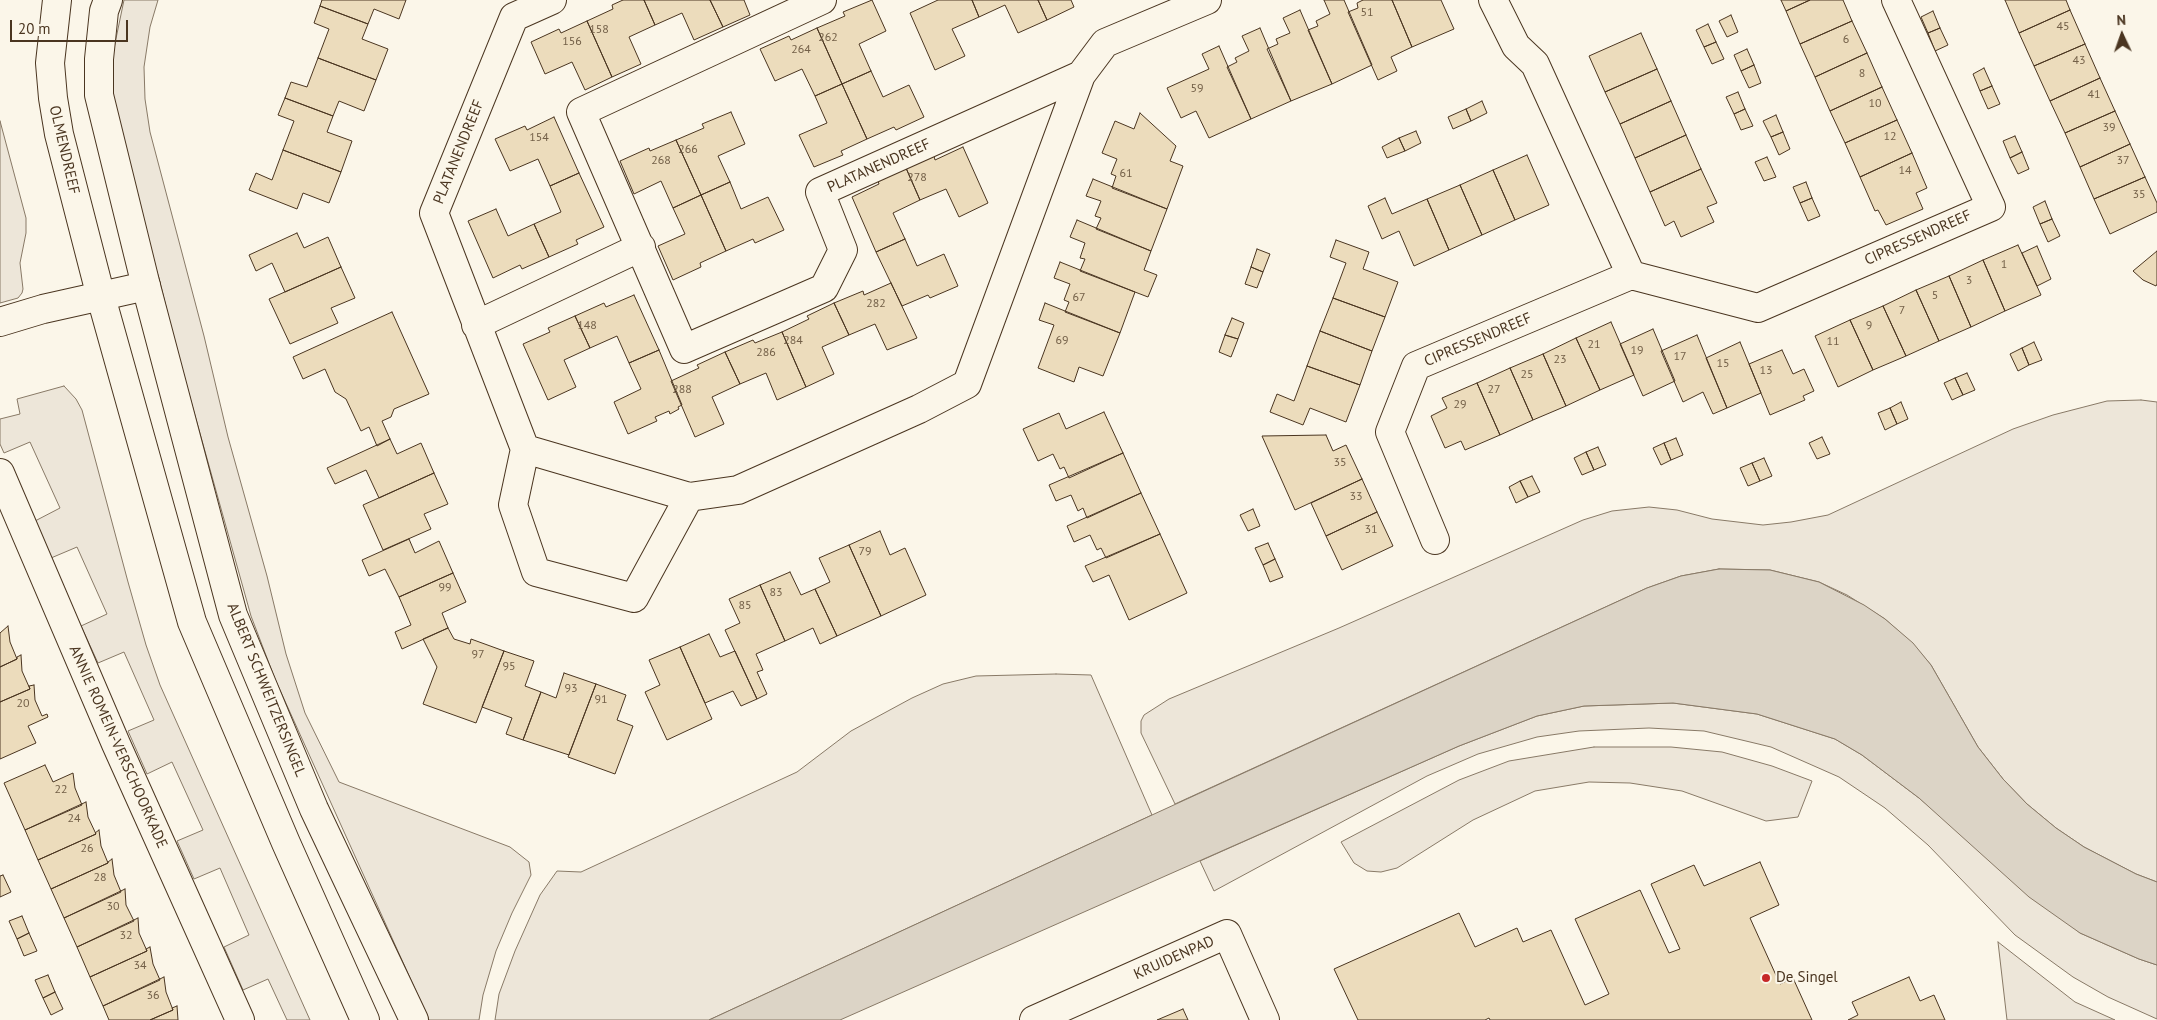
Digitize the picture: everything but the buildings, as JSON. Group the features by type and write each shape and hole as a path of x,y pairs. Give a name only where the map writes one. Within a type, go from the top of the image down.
{"street":[{"name":"OLMENDREEF","path":"57,0 50,63 52,98 59,134 101,297"},
{"path":"0,322 43,309 146,286 99,95 99,59 104,11 108,0"},
{"name":"PLATANENDREEF","path":"552,0 514,17 434,213 525,449 689,497 738,490 919,409 967,384 1081,75 1105,43 1207,0"},
{"name":"PLATANENDREEF","path":"822,0 581,112 684,349 824,288 843,250 820,192 1081,75"},
{"path":"1493,0 1516,46 1535,64 1631,275"},
{"name":"CIPRESSENDREEF","path":"1435,540 1390,432 1416,366 1631,275 1758,308 1991,207 1896,0"},
{"path":"476,325 641,247"},
{"name":"ALBERT SCHWEITZERSINGEL","path":"146,286 233,615 314,809 414,1020"},
{"path":"101,297 192,622 286,843 365,1020"},
{"path":"525,449 513,505 536,572 634,598 689,497"},
{"name":"ANNIE ROMEIN-VERSCHOORKADE","path":"0,473 116,744 240,1020"},
{"name":"KRUIDENPAD","path":"1034,1020 1227,934 1265,1020"}],"shaded area":[{"path":"124,0 158,0 150,27 144,67 145,99 150,132 204,336 228,437 267,576 286,654 305,713 339,782 510,847 529,862 531,875 496,951 483,995 479,1020 429,1020 275,679 251,616 175,344 159,278 145,236 113,102 113,53"},
{"path":"0,121 26,218 26,233 20,263 22,293 18,298 0,303"},
{"path":"64,386 76,399 82,410 128,582 146,645 160,685 310,1020 287,1020 268,979 243,990 224,947 249,935 220,868 194,879 177,841 203,830 172,762 147,774 128,731 154,720 124,652 98,663 81,626 107,614 77,547 51,558 35,521 60,508 30,442 4,453 0,444 0,419 20,414 17,399"},
{"path":"2141,400 2157,402 2157,882 2136,874 2084,847 2056,828 2027,804 2003,779 1978,747 1931,665 1912,643 1885,619 1847,595 1819,582 1770,570 1719,569 1681,576 1647,588 1175,804 1141,733 1141,721 1144,715 1169,699 1339,628 1583,520 1612,511 1649,507 1677,510 1712,519 1763,525 1828,515 2013,429 2053,415 2107,401"},
{"path":"1719,569 1770,570 1819,582 1864,605 1885,619 1913,643 1931,665 1978,747 2003,779 2027,804 2056,828 2084,847 2136,874 2157,882 2157,965 2080,933 2029,897 1919,798 1862,755 1835,739 1757,714 1673,703 1584,706 1537,716 1459,746 840,1020 709,1020 1647,588 1681,576"},
{"path":"1091,675 1152,815 709,1020 495,1020 499,994 515,951 540,895 557,871 581,872 797,772 851,731 912,698 943,684 976,676"},
{"path":"1673,703 1757,714 1835,739 1862,755 1919,798 2080,933 2157,965 2157,1019 2108,997 2073,977 2015,935 1928,845 1885,808 1839,777 1771,747 1704,731 1649,728 1579,731 1537,737 1478,754 1427,776 1214,891 1200,861 1459,746 1537,716 1584,706"},
{"path":"1594,747 1671,747 1722,752 1772,766 1812,781 1798,817 1766,821 1682,791 1630,783 1589,782 1535,791 1473,820 1397,868 1381,872 1367,871 1354,863 1341,842 1459,780 1509,761"},
{"path":"1998,942 2075,1002 2115,1020 2007,1020"}],"place":[{"name":"De Singel","path":"1766,978"}]}
